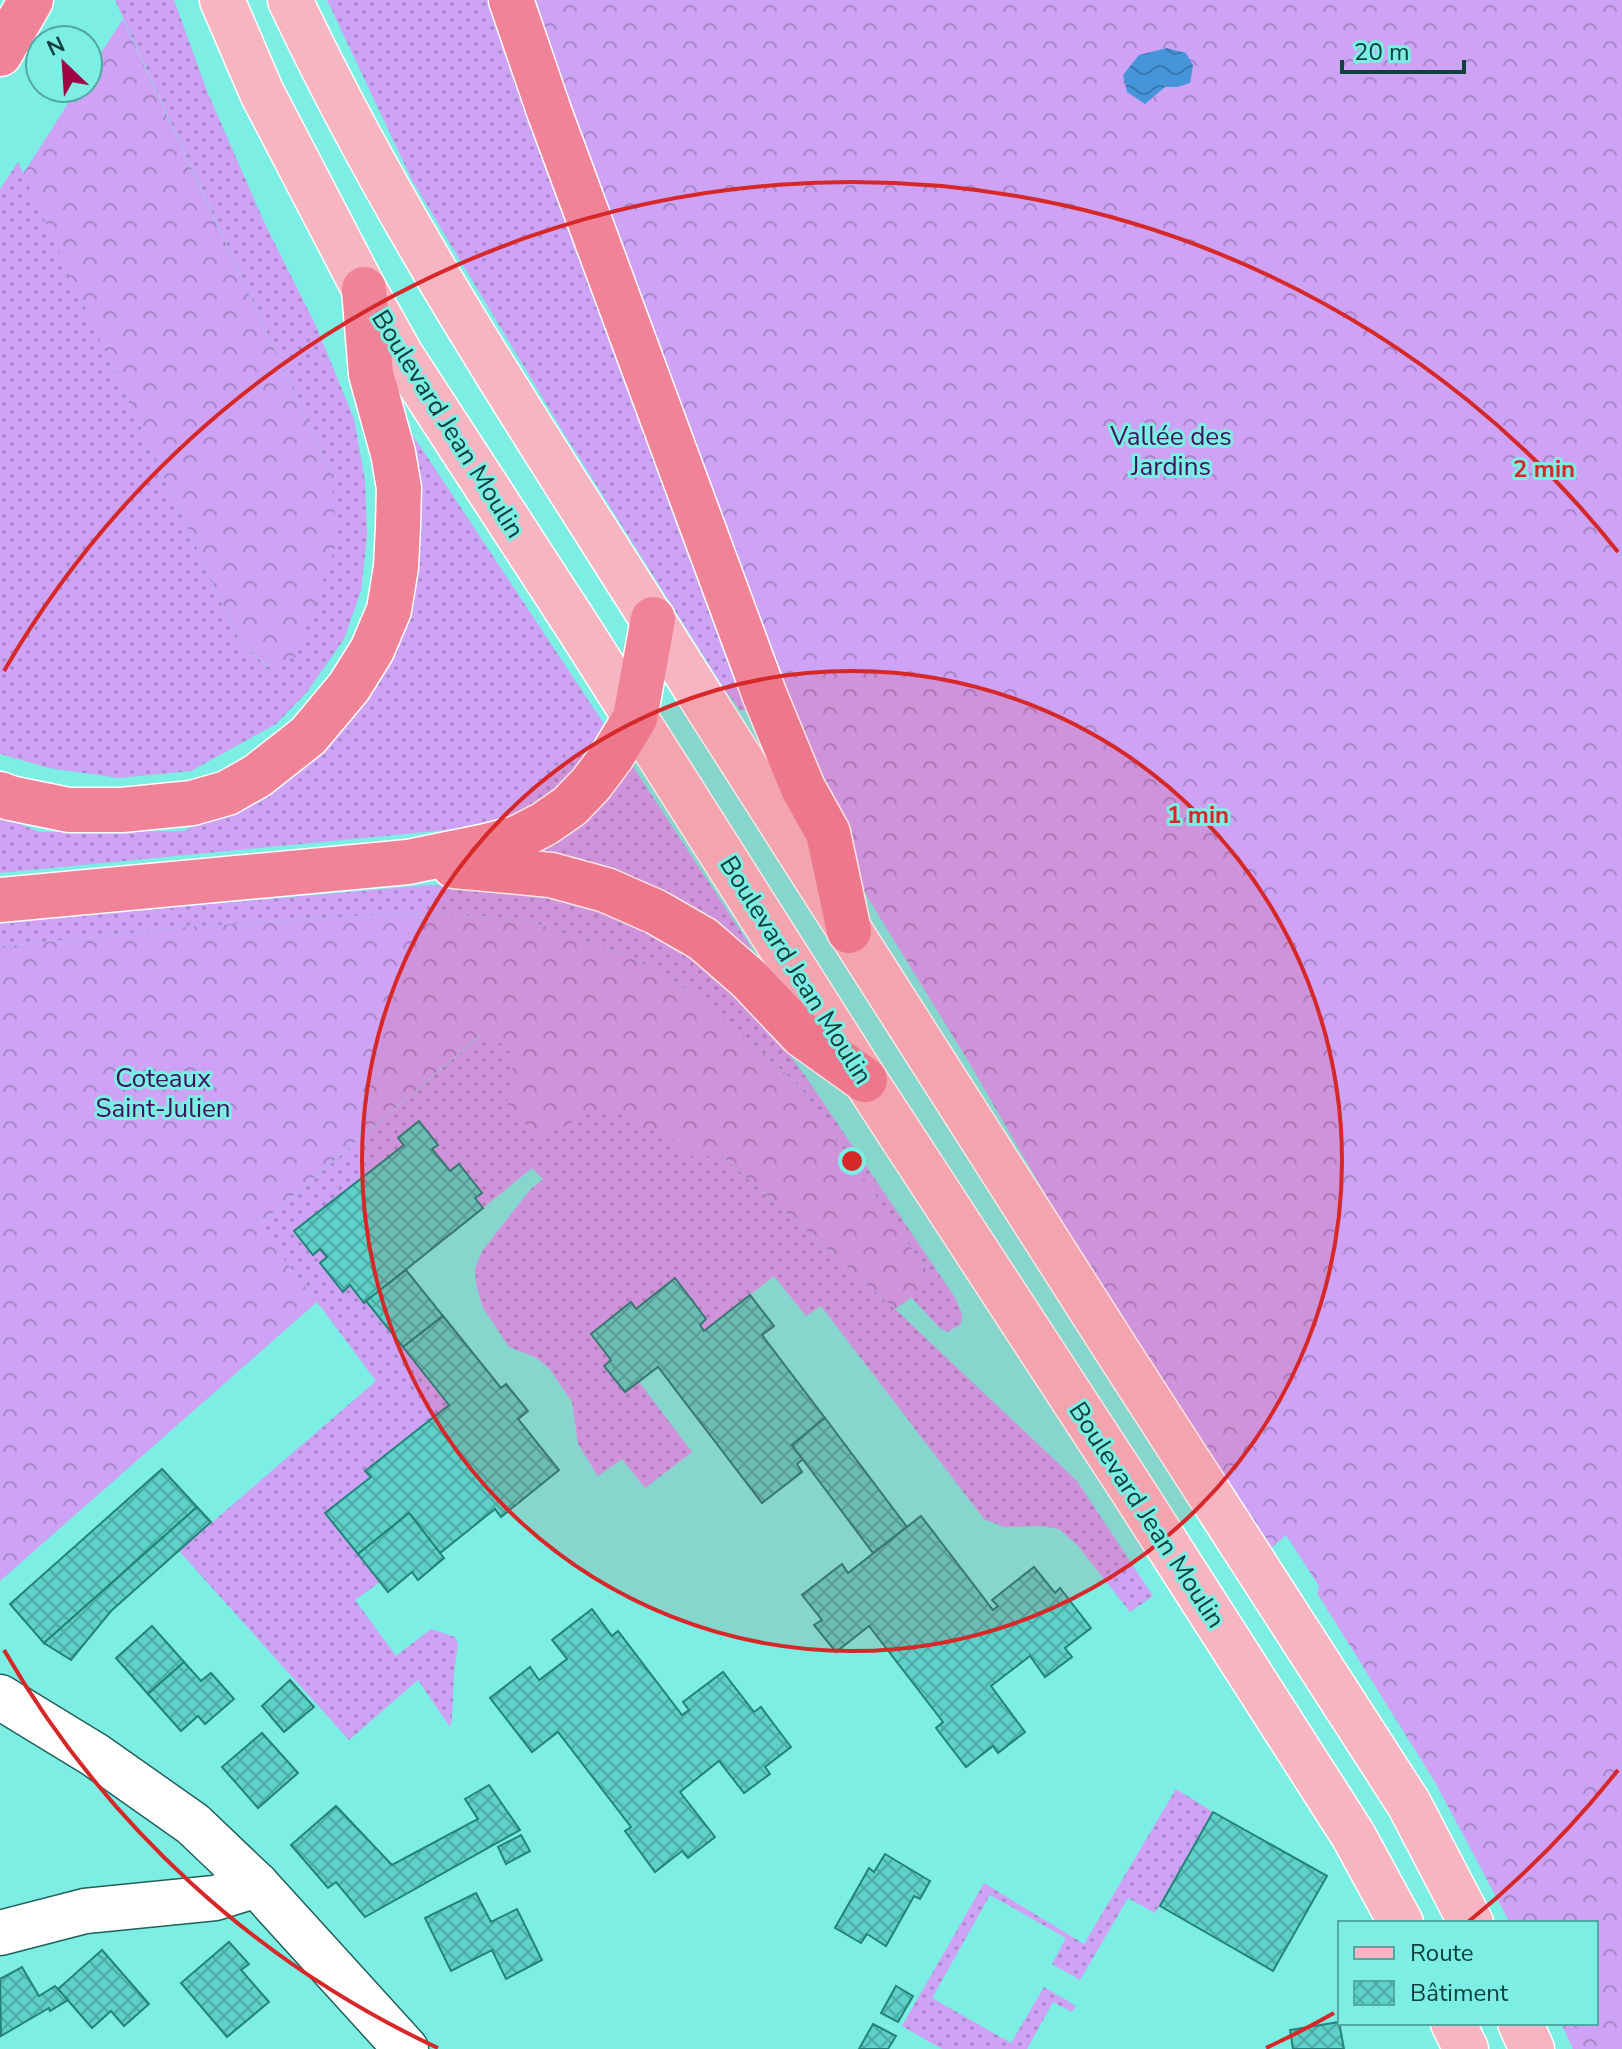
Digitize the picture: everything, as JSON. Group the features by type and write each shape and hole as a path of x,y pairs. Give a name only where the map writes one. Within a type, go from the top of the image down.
{"highway":[{"path":"0,54 31,0"},
{"path":"511,0 554,126 765,696 803,788 828,833 849,931"},
{"path":"0,794 69,810 122,810 192,803 227,793 257,776 308,736 349,687 372,650 389,610 398,527 399,488 393,453 371,374 364,289"},
{"path":"0,900 408,862 517,838 570,806 612,756 635,718 653,619"},
{"path":"408,862 551,875 606,890 656,912 703,939 749,979 802,1035 865,1080"}],"main road":[{"name":"Boulevard Jean Moulin","path":"222,0 262,93 401,355 1353,1835 1400,1921"},
{"path":"290,0 322,68 465,323 1074,1284 1409,1804 1470,1921"},
{"path":"1454,2025 1466,2049"},
{"path":"1521,2025 1532,2049"}],"street":[{"path":"0,1697 95,1755 193,1824 257,1885 406,2049"},
{"path":"0,1933 85,1911 215,1898 257,1885"}],"green space":[{"path":"115,0 174,0 207,91 264,222 316,326 354,419 365,480 367,536 361,591 344,639 307,692 276,724 191,771 119,778 49,768 0,754 0,189 18,162 241,643 268,667 331,473"},
{"path":"327,0 493,0 750,709 741,711 723,687 562,430 412,180"},
{"name":"Vallée des Jardins","path":"527,0 1622,0 1622,2049 1573,2049 1562,2025 1598,2025 1598,1921 1509,1921 1435,1782 1317,1593 1319,1586 1286,1535 1268,1551 1121,1325 970,1064 846,862"},
{"path":"123,19 331,473 337,541 296,657 269,667 241,643 23,174 68,104 104,104 104,48"},
{"path":"412,434 608,730 580,774 535,809 478,827 0,873 0,815 39,832 183,831 258,800 380,676 411,476"},
{"path":"630,762 751,947 746,954 504,857 554,838 602,806"},
{"path":"430,885 483,887 584,906 634,925 689,954 757,1011 808,1080 954,1296 962,1313 961,1324 947,1332 911,1297 934,1281 802,1089 733,1026 677,982 629,956 521,918 406,913 187,927 0,947 0,922"},
{"name":"Coteaux Saint-Julien","path":"406,913 521,918 629,956 677,982 733,1026 802,1089 934,1281 895,1309 719,1153 697,1160 663,1132 644,1130 627,1116 604,1110 583,1115 561,1129 541,1134 510,1115 506,1093 514,1076 509,1052 500,1043 480,1035 258,1226 317,1302 0,1581 0,947 187,927"},
{"path":"524,998 687,1125 895,1309 1077,1481 1153,1596 1130,1612 1078,1546 1059,1529 1004,1527 984,1519 821,1306 806,1316 774,1276 704,1331 700,1325 706,1319 675,1278 605,1366 625,1392 639,1382 692,1452 645,1488 622,1459 598,1476 578,1444 572,1402 549,1368 535,1357 509,1347 482,1306 476,1283 475,1269 482,1251 530,1190 543,1179 532,1168 483,1208 475,1198 481,1193 459,1165 450,1171 432,1149 438,1144 419,1121 398,1138 404,1145 295,1231 313,1255 320,1249 327,1257 321,1263 344,1291 350,1285 366,1301 449,1405 366,1471 371,1477 325,1514 380,1582 355,1600 396,1656 431,1629 455,1637 458,1644 450,1727 418,1680 349,1740 179,1551 376,1381 257,1227"},
{"path":"1176,1789 1213,1812 1155,1913 1128,1898 1080,1980 1052,1964 1066,1938 990,1895 932,1998 1011,2043 1044,1987 1076,2006 1072,2012 1053,2002 1027,2049 942,2049 902,2026 984,1883 1084,1944"}],"water":[{"path":"1167,48 1186,53 1193,65 1190,83 1165,87 1145,104 1127,92 1123,75 1139,55"}],"building":[{"path":"419,1121 438,1145 432,1149 450,1171 459,1164 482,1193 475,1198 483,1208 364,1303 350,1285 343,1292 320,1263 327,1257 320,1249 313,1255 294,1231 404,1145 398,1138"},
{"path":"406,1270 443,1316 403,1347 366,1301"},
{"path":"675,1278 706,1319 700,1325 704,1331 750,1295 774,1326 762,1335 825,1418 792,1445 803,1459 797,1464 802,1472 762,1503 658,1367 625,1392 604,1366 611,1360 591,1334 631,1302 636,1309"},
{"path":"443,1316 501,1388 506,1384 528,1411 518,1419 559,1470 501,1517 495,1509 440,1553 409,1513 358,1554 325,1513 371,1477 365,1471 449,1405 403,1347"},
{"path":"825,1418 907,1527 873,1553 792,1445"},
{"path":"162,1469 197,1507 44,1643 10,1604"},
{"path":"197,1507 211,1522 111,1611 71,1660 44,1643"},
{"path":"409,1513 444,1558 418,1580 412,1572 388,1592 358,1554"},
{"path":"921,1516 993,1610 998,1606 992,1600 1034,1567 1055,1593 1060,1588 1091,1628 1065,1648 1072,1657 1045,1677 1030,1656 991,1686 1025,1732 998,1753 993,1746 966,1767 936,1728 943,1722 869,1626 836,1652 814,1625 822,1620 802,1595 842,1564 848,1573"},
{"path":"592,1609 612,1636 618,1631 682,1715 689,1710 683,1702 723,1672 754,1712 761,1707 791,1747 765,1767 770,1774 744,1793 719,1761 680,1792 715,1837 688,1858 682,1851 655,1872 625,1831 631,1827 558,1732 532,1752 490,1698 530,1667 539,1680 567,1659 552,1640"},
{"path":"152,1626 184,1662 148,1694 116,1658"},
{"path":"184,1662 201,1681 211,1673 234,1699 205,1724 198,1716 181,1731 148,1694"},
{"path":"290,1680 314,1707 284,1732 262,1706"},
{"path":"262,1733 298,1773 258,1808 222,1767"},
{"path":"489,1785 520,1830 365,1917 336,1882 328,1888 291,1845 336,1806 392,1865 478,1819 465,1799"},
{"path":"1213,1812 1327,1876 1273,1971 1160,1906"},
{"path":"521,1835 530,1851 506,1864 498,1847"},
{"path":"885,1854 930,1881 920,1899 914,1896 886,1946 867,1934 861,1943 835,1928 869,1868 874,1872"},
{"path":"476,1893 491,1922 517,1909 542,1960 506,1979 492,1950 451,1971 425,1918"},
{"path":"229,1942 249,1964 241,1970 269,2002 227,2037 181,1983"},
{"path":"102,1950 149,2004 124,2026 111,2011 92,2028 58,1989"},
{"path":"22,1967 39,1996 55,1986 68,2000 1,2036 0,1979"},
{"path":"896,1986 913,1996 898,2022 881,2013"},
{"path":"1338,2022 1344,2049 1293,2049 1290,2030"},
{"path":"873,2024 896,2036 888,2049 859,2049"}]}
